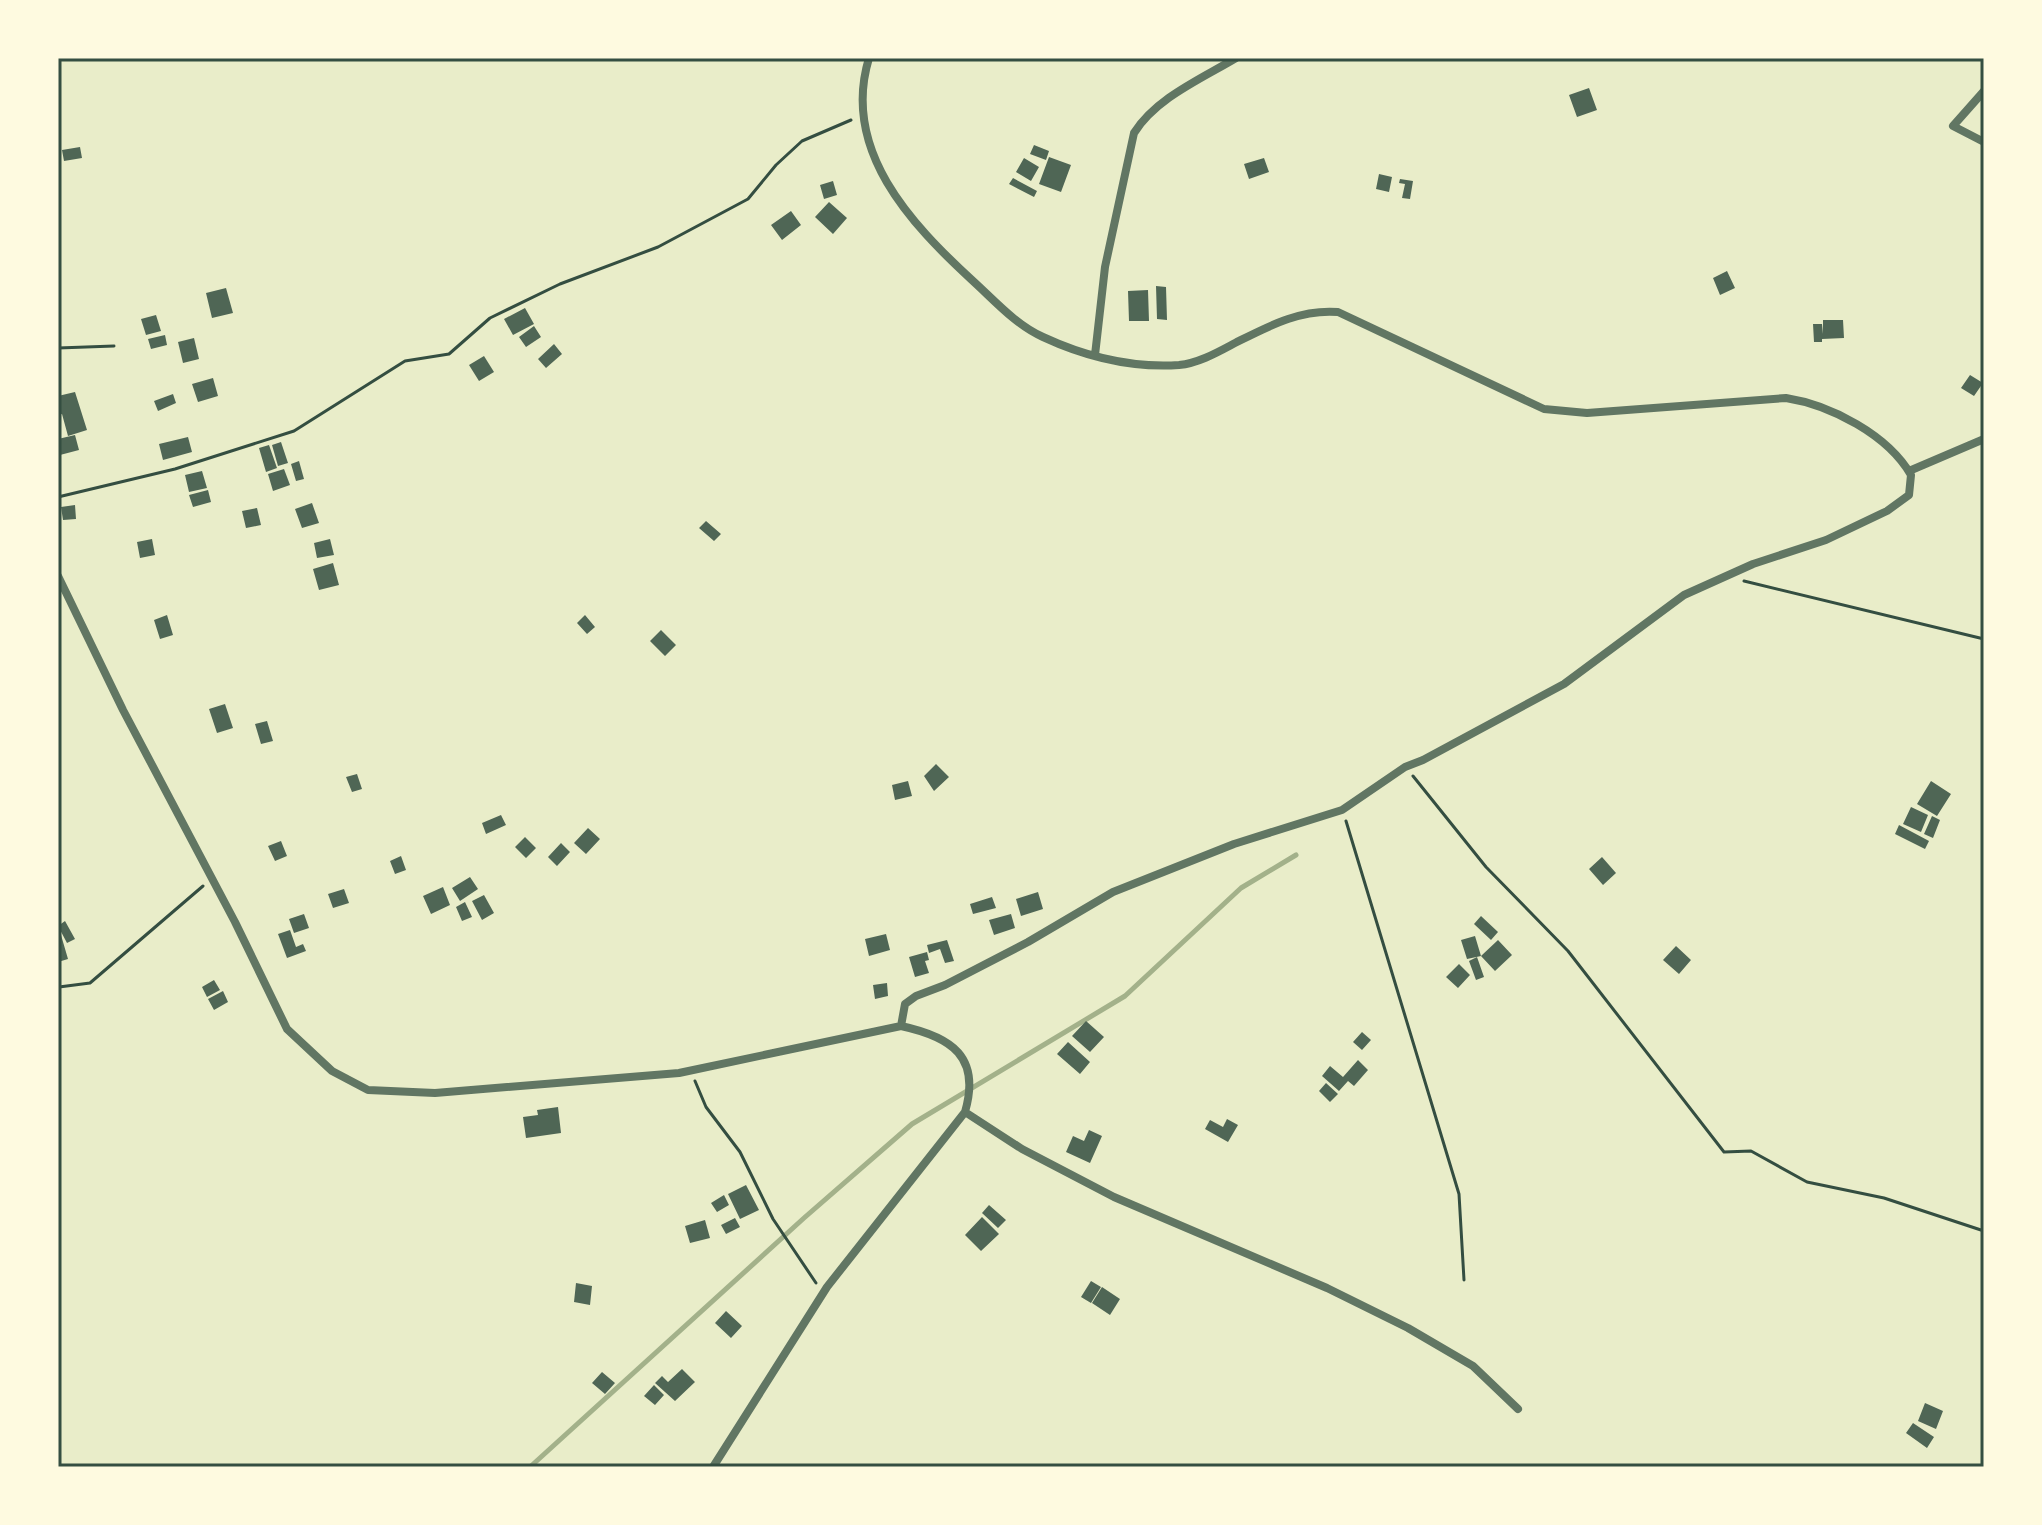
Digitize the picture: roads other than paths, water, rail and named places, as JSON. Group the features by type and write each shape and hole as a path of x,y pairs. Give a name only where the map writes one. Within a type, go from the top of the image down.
{"street":[{"path":"869,58 864,74 862,115 867,143 882,177 903,209 932,242 1013,318 1041,336 1129,364 1182,365 1215,354 1294,316 1321,311 1338,312 1544,409 1587,413 1741,400 1786,398 1804,401 1865,430 1898,456 1909,471 1911,485 1909,495 1887,511 1826,540 1684,595 1564,684 1405,767 1342,810 1234,844 1113,892 1028,942 945,985 916,996 905,1004 901,1026"},
{"path":"1095,355 1105,267 1134,133 1143,119 1166,100 1236,58"},
{"path":"1984,91 1953,126 1984,142"},
{"path":"1909,471 1984,439"},
{"path":"58,576 123,710 287,1029 332,1071 368,1090 435,1093 690,1071 901,1026 925,1031 950,1045 963,1059 970,1071 971,1093 965,1112 913,1181 868,1232 823,1294 713,1467"},
{"path":"965,1112 1022,1149 1114,1197 1327,1288 1408,1328 1473,1366 1518,1409"}],"waterway":[{"path":"530,1467 912,1124 1125,996 1241,888 1296,855"}]}
